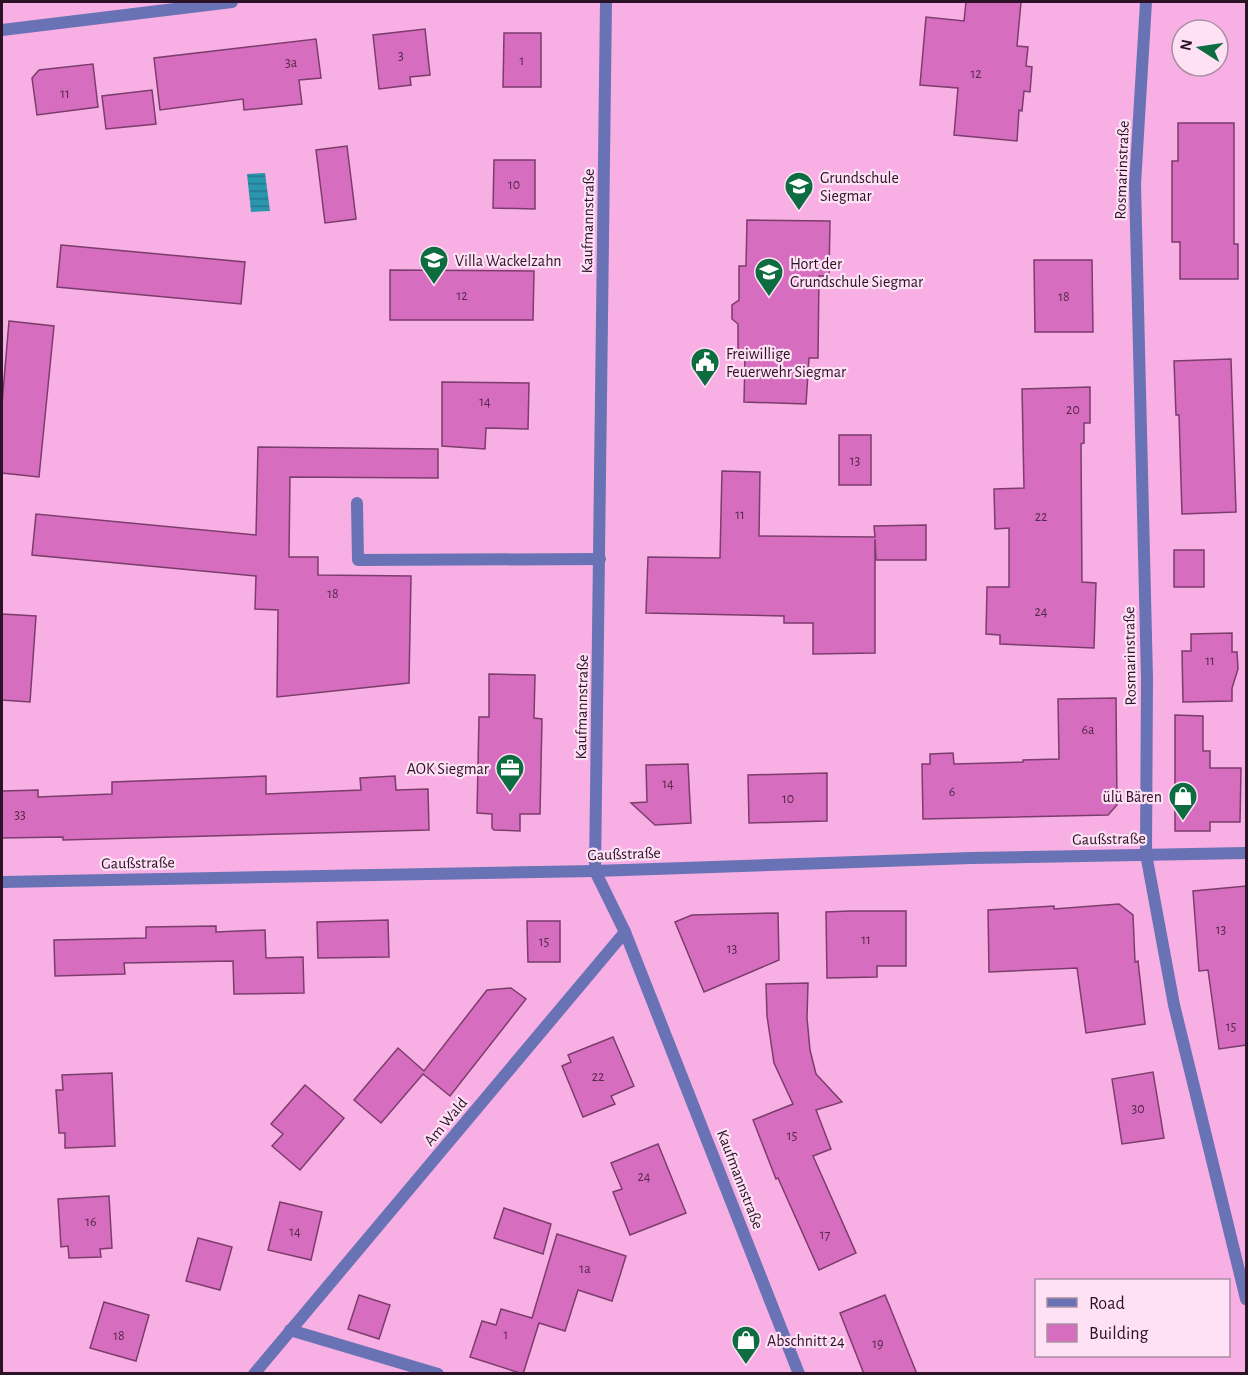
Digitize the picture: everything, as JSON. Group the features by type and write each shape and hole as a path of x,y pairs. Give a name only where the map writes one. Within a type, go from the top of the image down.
{"street":[{"path":"2,30 232,2"},
{"name":"Kaufmannstraße","path":"606,2 595,871 625,932 799,1374"},
{"name":"Rosmarinstraße","path":"1146,2 1135,184 1146,678 1146,854 1174,1005 1246,1299"},
{"path":"357,503 358,560 600,559"},
{"name":"Gaußstraße","path":"2,882 595,871 1246,853"},
{"name":"Am Wald","path":"254,1374 625,932"},
{"path":"290,1330 438,1374"}],"water":[{"path":"265,173 270,211 251,212 247,174"}],"building":[{"path":"966,2 1021,2 1017,46 1028,47 1026,66 1032,67 1030,92 1024,91 1022,111 1019,110 1017,141 954,135 958,88 920,85 926,17 964,21"},
{"path":"425,29 430,75 410,77 411,85 379,89 373,35"},
{"path":"504,33 541,33 541,87 503,87"},
{"path":"316,39 321,78 299,80 302,104 244,110 243,99 160,110 154,58"},
{"path":"93,64 98,107 37,115 32,78 39,70"},
{"path":"152,90 156,124 106,129 102,96"},
{"path":"1178,123 1234,123 1234,244 1238,244 1238,279 1180,279 1180,242 1172,242 1172,161 1178,161"},
{"path":"347,146 356,219 325,223 316,150"},
{"path":"494,160 535,160 535,209 493,208"},
{"path":"747,220 830,221 829,276 819,276 818,358 809,358 806,404 744,402 745,357 738,357 738,324 732,319 732,305 739,300 739,266 746,266"},
{"path":"61,245 245,262 241,304 57,287"},
{"path":"1034,260 1092,260 1093,332 1035,332"},
{"path":"390,270 534,271 533,320 390,320"},
{"path":"9,321 54,326 39,477 2,473 2,404"},
{"path":"1231,359 1236,512 1182,514 1179,415 1176,415 1174,361"},
{"path":"442,382 529,383 528,429 486,428 485,449 442,446"},
{"path":"1090,387 1090,423 1084,423 1084,443 1081,444 1082,582 1096,583 1094,648 1000,644 1000,635 986,634 987,587 1009,587 1009,528 995,529 994,489 1024,488 1022,389"},
{"path":"839,435 871,435 871,485 839,485"},
{"path":"258,447 438,449 438,478 290,477 289,557 318,557 318,575 411,576 409,683 277,697 278,610 255,609 256,576 32,555 36,514 256,535"},
{"path":"722,471 760,472 759,536 875,537 874,526 926,525 926,560 876,560 875,539 875,653 813,654 813,623 784,623 784,616 646,613 648,557 720,558"},
{"path":"1174,550 1204,550 1204,587 1174,587"},
{"path":"2,614 36,616 30,702 2,700"},
{"path":"1232,633 1232,652 1237,652 1238,669 1232,688 1232,701 1183,702 1182,651 1191,651 1191,634"},
{"path":"489,674 535,675 534,718 542,719 540,814 520,814 520,831 494,830 492,814 477,813 479,717 489,717"},
{"path":"1116,698 1117,805 1108,815 923,819 922,764 930,764 930,754 953,753 954,764 1059,759 1058,699"},
{"path":"1175,715 1203,716 1203,751 1210,751 1210,768 1241,768 1240,822 1210,822 1210,831 1175,831"},
{"path":"688,764 691,823 655,825 631,803 647,802 646,765"},
{"path":"827,773 827,821 749,823 748,775"},
{"path":"266,776 266,794 361,790 360,778 395,776 396,790 428,789 429,830 63,840 63,837 2,838 2,791 38,790 38,797 112,794 112,782"},
{"path":"1246,886 1246,1045 1219,1049 1208,970 1199,971 1193,891"},
{"path":"1119,904 1133,915 1135,962 1138,961 1145,1024 1086,1033 1077,968 989,972 988,910 1054,906 1054,909"},
{"path":"906,911 906,966 877,966 877,977 827,978 826,912"},
{"path":"778,913 779,960 704,992 675,922 692,915"},
{"path":"388,920 389,957 318,958 317,922"},
{"path":"527,921 560,921 560,962 528,962"},
{"path":"216,926 216,932 265,930 266,958 303,957 304,993 234,994 233,961 124,963 125,974 55,976 54,940 146,938 146,927"},
{"path":"808,983 807,1018 810,1050 816,1074 842,1102 816,1110 831,1149 813,1156 856,1253 819,1270 778,1178 776,1179 753,1120 793,1104 774,1063 767,1016 766,984"},
{"path":"511,988 526,999 450,1096 423,1074 381,1123 354,1100 398,1048 424,1071 487,990"},
{"path":"613,1037 634,1086 611,1096 615,1104 583,1117 562,1066 571,1062 568,1055"},
{"path":"1153,1072 1164,1138 1122,1144 1112,1079"},
{"path":"112,1073 115,1146 65,1148 65,1133 59,1133 56,1090 63,1090 62,1075"},
{"path":"305,1085 344,1118 300,1170 272,1146 283,1134 271,1124"},
{"path":"658,1144 686,1213 630,1235 613,1192 622,1189 611,1163"},
{"path":"109,1196 112,1248 100,1249 101,1257 69,1258 68,1246 61,1247 58,1199"},
{"path":"280,1202 322,1212 311,1260 268,1250"},
{"path":"504,1208 551,1224 543,1254 494,1238"},
{"path":"557,1234 626,1256 612,1301 578,1290 565,1331 539,1323 523,1374 470,1357 482,1321 496,1325 501,1309 532,1318"},
{"path":"198,1238 232,1247 220,1290 186,1281"},
{"path":"359,1295 390,1305 379,1339 348,1329"},
{"path":"885,1295 917,1374 864,1374 840,1313"},
{"path":"104,1302 149,1315 136,1361 90,1348"}],"place":[{"name":"Grundschule Siegmar","path":"799,212"},
{"name":"Villa Wackelzahn","path":"434,286"},
{"name":"Hort der Grundschule Siegmar","path":"769,298"},
{"name":"Freiwillige Feuerwehr Siegmar","path":"705,388"},
{"name":"AOK Siegmar","path":"510,794"},
{"name":"ülü Bären","path":"1183,822"},
{"name":"Abschnitt 24","path":"746,1366"}]}
